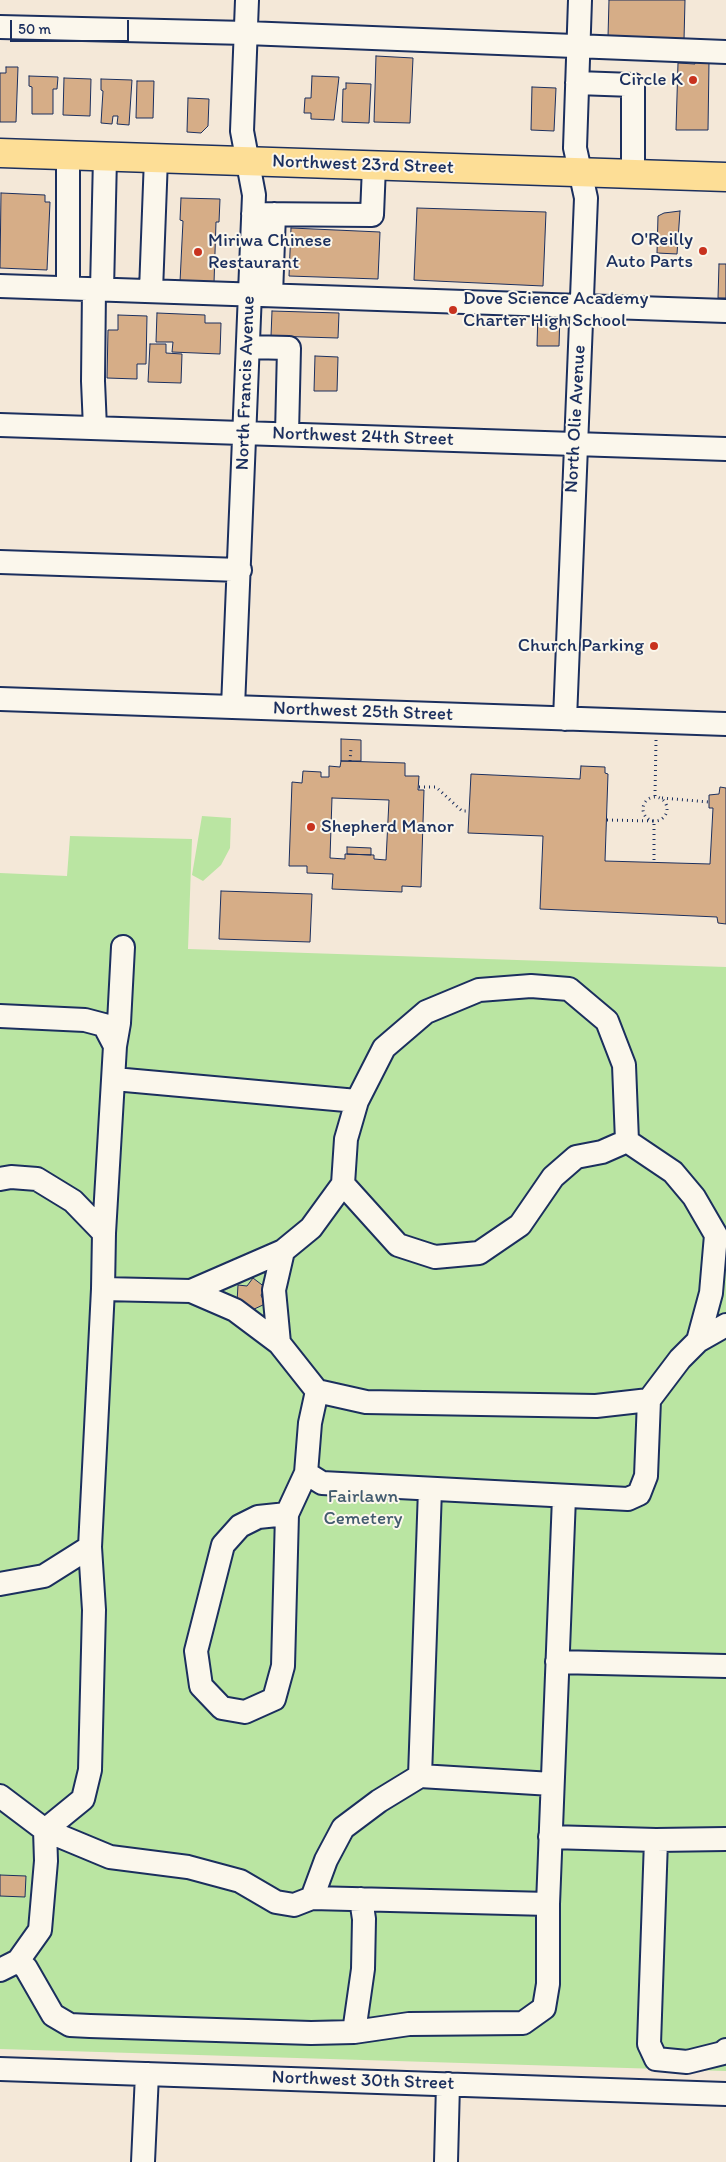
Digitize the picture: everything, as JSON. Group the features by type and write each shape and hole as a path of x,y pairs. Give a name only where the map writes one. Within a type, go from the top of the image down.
{"main road":[{"name":"Northwest 23rd Street","path":"0,153 726,177"}],"street":[{"name":"North Francis Avenue","path":"234,707 248,347 260,295 263,214 254,195 242,131 247,0"},
{"name":"North Olie Avenue","path":"564,719 586,198 575,148 580,0"},
{"path":"0,28 246,33 726,52"},
{"path":"577,83 633,85 633,174"},
{"path":"68,156 68,288"},
{"path":"95,428 93,380 105,157"},
{"path":"151,291 156,158"},
{"path":"263,214 372,216 374,166"},
{"path":"0,286 726,311"},
{"path":"248,347 288,348 287,434"},
{"name":"Northwest 24th Street","path":"0,425 726,449"},
{"path":"0,562 240,570"},
{"name":"Northwest 25th Street","path":"0,699 726,724"},
{"path":"45,1830 83,1799 90,1770 94,1610 90,1547 104,1234 123,947"},
{"path":"103,1289 191,1290 283,1251 311,1228 342,1184 346,1139 357,1101 384,1048 426,1012 479,990 531,986 569,990 607,1021 624,1065 627,1141"},
{"path":"0,1016 85,1020 104,1025 115,1046"},
{"path":"114,1078 357,1101"},
{"path":"342,1184 398,1245 435,1257 479,1253 520,1225 553,1177 576,1157 602,1152 627,1141"},
{"path":"627,1141 673,1172 694,1197 716,1235 720,1269 711,1293 698,1341"},
{"path":"0,1179 11,1177 37,1180 74,1201 104,1234"},
{"path":"279,1343 274,1290 283,1251"},
{"path":"191,1290 235,1310 279,1343 317,1391 366,1402 596,1406 649,1400"},
{"path":"306,1473 322,1483 628,1499 640,1494 646,1476 649,1400 680,1358 698,1341 726,1325"},
{"path":"287,1514 258,1516 240,1526 223,1545 196,1651 201,1686 222,1708 245,1712 274,1699 283,1666 287,1514 306,1473 310,1423 317,1391"},
{"path":"420,1776 430,1489"},
{"path":"9,1965 26,1968 53,2015 70,2025 310,2033 354,2032 409,2024 523,2023 544,2008 548,1984 550,1836 564,1497"},
{"path":"0,1584 44,1576 90,1547"},
{"path":"557,1662 726,1666"},
{"path":"312,1898 326,1860 343,1828 379,1800 420,1776 552,1784"},
{"path":"4,1802 45,1830 110,1857 188,1867 240,1881 276,1902 294,1905 312,1898 548,1904"},
{"path":"9,1965 40,1930 46,1861 45,1830"},
{"path":"550,1836 656,1840 726,1839"},
{"path":"656,1840 649,2044 656,2059 687,2062 723,2053 726,2050"},
{"path":"354,2032 363,1969 364,1919 360,1899"},
{"name":"Northwest 30th Street","path":"0,2069 726,2094"},
{"path":"143,2162 147,2074"},
{"path":"446,2162 448,2084"}],"path":[{"path":"655,796 656,722"},
{"path":"350,761 351,748"},
{"path":"418,787 436,787 462,811 469,811"},
{"path":"654,821 644,815 643,807 647,799 655,796 709,802"},
{"path":"607,820 654,821 662,819 667,813 668,806 662,798"},
{"path":"654,821 654,863"}],"green space":[{"path":"202,816 231,818 230,848 221,865 203,881 192,875"},
{"name":"Fairlawn Cemetery","path":"70,836 192,839 188,949 726,967 726,2071 0,2049 0,873 67,876"}],"building":[{"path":"609,0 685,0 684,40 608,37"},
{"path":"376,56 413,58 410,123 374,122"},
{"name":"Circle K","path":"695,62 709,62 708,130 676,130 678,63 695,64"},
{"path":"6,67 18,67 16,122 0,122 0,73 6,73"},
{"path":"29,76 58,77 57,89 53,89 53,114 32,114 32,87 29,86"},
{"path":"312,76 339,77 334,120 311,119 311,113 304,113 305,98 311,98"},
{"path":"64,78 91,79 90,116 63,115"},
{"path":"101,79 132,80 129,125 117,124 118,116 113,116 112,124 101,123 103,91 101,90"},
{"path":"137,81 154,81 153,118 136,118"},
{"path":"346,83 371,84 369,123 342,122 343,89 346,89"},
{"path":"532,87 556,88 554,131 531,130"},
{"path":"188,98 209,99 208,126 201,133 187,132"},
{"path":"1,193 45,195 45,202 50,202 47,270 0,268"},
{"name":"Miriwa Chinese Restaurant","path":"181,198 220,199 219,222 216,222 214,283 180,282 183,221 180,220"},
{"path":"417,208 546,212 543,286 414,280"},
{"path":"680,211 677,254 657,253 658,216 664,213"},
{"path":"291,228 380,232 378,279 289,276"},
{"name":"O'Reilly Auto Parts","path":"719,264 726,264 726,298 718,298"},
{"path":"272,311 339,313 338,338 271,336"},
{"path":"538,312 560,313 559,346 537,346"},
{"path":"157,313 205,315 205,323 221,323 220,354 172,352 173,342 156,342"},
{"path":"118,315 147,316 146,364 137,364 137,379 107,378 108,330 118,330"},
{"path":"150,344 166,344 166,353 182,354 181,383 148,382"},
{"path":"315,356 338,357 337,391 314,391"},
{"path":"341,739 361,740 361,761 341,761"},
{"name":"Shepherd Manor","path":"341,761 405,763 405,776 419,776 418,790 424,790 421,887 402,886 402,892 332,889 333,874 307,873 307,866 289,866 292,782 302,783 303,771 321,772 321,777 329,777 329,766 340,767","holes":["332,798 389,800 386,860 374,859 374,855 345,854 345,859 330,858"]},
{"path":"581,766 605,767 605,773 608,774 605,861 710,864 713,808 709,808 709,795 719,794 720,787 726,788 726,924 718,923 717,917 540,909 543,836 468,833 471,774 580,779"},
{"path":"347,847 371,848 371,855 347,854"},
{"path":"221,891 312,894 310,942 219,939"},
{"path":"253,1278 266,1288 261,1295 265,1304 250,1311 246,1303 237,1302 238,1285 247,1286"},
{"path":"0,1875 26,1876 25,1897 0,1896"}],"place":[{"name":"Circle K","path":"693,80"},
{"name":"O'Reilly Auto Parts","path":"703,251"},
{"name":"Miriwa Chinese Restaurant","path":"198,252"},
{"name":"Dove Science Academy Charter High School","path":"453,310"},
{"name":"Church Parking","path":"654,646"},
{"name":"Shepherd Manor","path":"311,827"}]}
